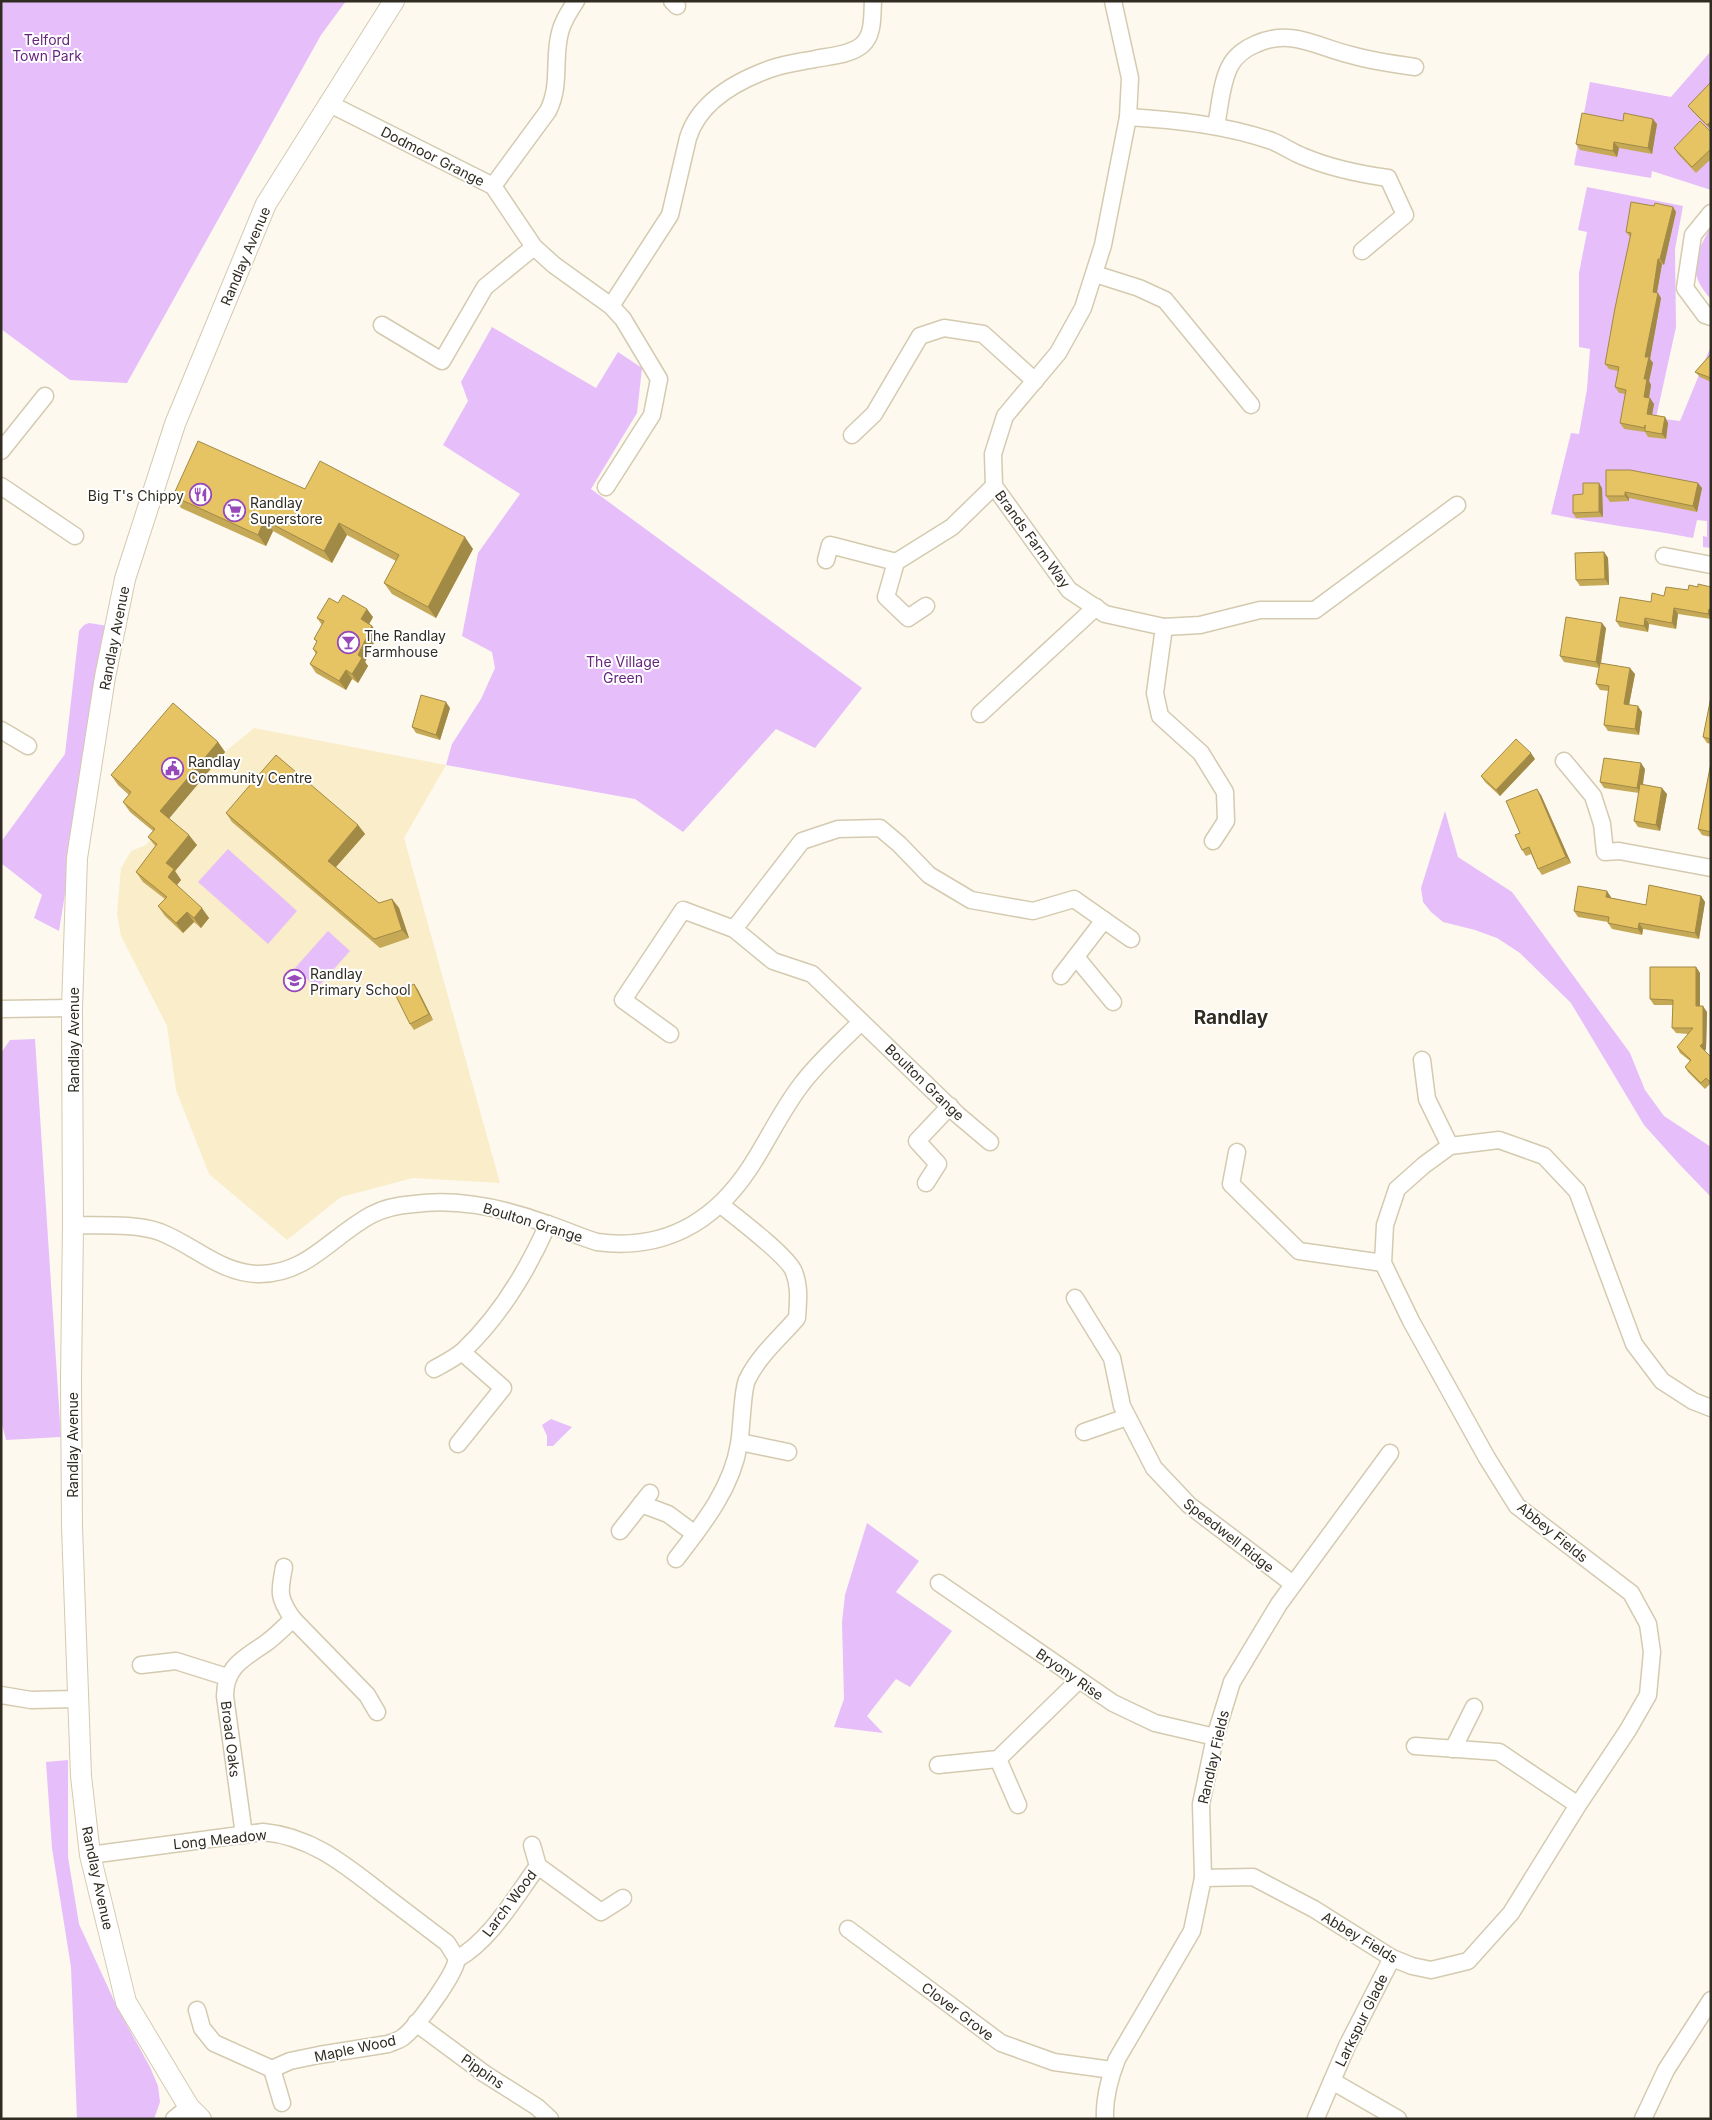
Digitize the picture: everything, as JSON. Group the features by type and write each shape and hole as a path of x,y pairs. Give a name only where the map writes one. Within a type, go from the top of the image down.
{"street":[{"name":"Randlay Avenue","path":"188,2115 126,2002 90,1855 81,1776 77,1700 72,1448 72,1008 77,858 105,677 125,579 174,424 266,204 394,1"},
{"path":"493,186 548,111 553,101 556,89 561,28 576,1"},
{"path":"611,306 670,215 688,138 698,116 719,96 758,74 772,68 842,54 863,45 869,36 872,1"},
{"name":"Brands Farm Way","path":"1113,1 1130,78 1128,117 1095,274 1083,308 1058,353 1005,416 993,454 994,486 1069,590 1105,614 1164,627 1200,625 1260,610 1315,610 1457,505"},
{"path":"1216,125 1230,66 1238,55 1250,46 1268,38 1286,36 1366,60 1415,67"},
{"name":"Dodmoor Grange","path":"328,103 493,186 534,247 554,265 611,306 633,333 659,379 652,415 606,487"},
{"path":"1128,117 1167,119 1216,125 1274,142 1302,156 1334,168 1388,178 1404,216 1362,251"},
{"path":"1711,213 1693,235 1685,288 1705,315 1711,317"},
{"path":"382,325 442,361 485,287 534,247"},
{"path":"1095,274 1139,288 1165,300 1251,405"},
{"path":"852,435 874,414 920,336 944,328 983,334 1035,381"},
{"path":"1,451 45,396"},
{"path":"1,486 75,536"},
{"path":"926,606 908,618 886,597 896,562 952,527 994,486"},
{"path":"826,560 830,545 896,562"},
{"path":"1664,556 1711,565"},
{"path":"980,714 1096,607"},
{"path":"1164,627 1154,693 1160,716 1201,753 1224,792 1226,821 1213,841"},
{"path":"1,730 28,746"},
{"path":"1564,760 1593,796 1602,824 1605,852 1619,851 1711,868"},
{"path":"734,929 802,841 838,829 880,828 899,844 929,875 971,900 1033,911 1074,899 1131,939"},
{"name":"Boulton Grange","path":"670,1034 623,1000 683,910 734,929 773,961 812,974 990,1142"},
{"path":"1061,976 1104,920"},
{"path":"1076,957 1113,1002"},
{"path":"1,1009 72,1008"},
{"name":"Boulton Grange","path":"73,1225 118,1226 158,1232 181,1242 218,1264 259,1274 281,1272 299,1266 319,1254 350,1228 372,1214 397,1206 431,1202 461,1202 497,1208 597,1242 613,1244 639,1243 665,1237 690,1228 721,1204 749,1169 801,1085 861,1022"},
{"path":"1422,1060 1427,1099 1450,1146"},
{"path":"926,1183 938,1164 917,1141 950,1106"},
{"name":"Abbey Fields","path":"1203,1878 1253,1877 1314,1909 1392,1958 1412,1966 1431,1970 1468,1961 1511,1913 1578,1805 1628,1730 1648,1695 1652,1652 1648,1624 1632,1592 1518,1506 1487,1458 1410,1321 1383,1263 1385,1225 1397,1190 1424,1165 1450,1146 1499,1140 1544,1156 1577,1191 1634,1344 1662,1381 1693,1401 1711,1408"},
{"path":"1237,1152 1231,1184 1299,1251 1383,1263"},
{"path":"676,1559 726,1488 735,1466 740,1442 746,1381 764,1353 797,1318 799,1289 794,1270 780,1255 721,1204"},
{"path":"434,1370 462,1352 510,1295 548,1224"},
{"name":"Speedwell Ridge","path":"1075,1298 1112,1358 1122,1406 1154,1468 1189,1505 1293,1584"},
{"path":"458,1444 503,1388 462,1352"},
{"path":"1084,1432 1127,1417"},
{"path":"740,1442 788,1452"},
{"name":"Randlay Fields","path":"1105,2119 1104,2111 1112,2070 1117,2059 1192,1931 1203,1878 1201,1804 1215,1736 1232,1682 1279,1604 1390,1453"},
{"path":"620,1531 646,1498 695,1534"},
{"path":"284,1567 279,1594 282,1603 293,1619 367,1695 377,1712"},
{"name":"Bryony Rise","path":"939,1583 1113,1703 1155,1724 1215,1736"},
{"path":"141,1665 176,1661 227,1677 248,1654 268,1642 293,1619"},
{"name":"Broad Oaks","path":"227,1677 225,1696 244,1835"},
{"path":"938,1765 998,1760 1079,1680"},
{"path":"1,1695 31,1700 77,1700"},
{"path":"1453,1749 1474,1707"},
{"path":"1414,1746 1499,1752 1578,1805"},
{"path":"998,1760 1018,1806"},
{"name":"Long Meadow","path":"90,1855 263,1832 281,1834 298,1839 335,1857 447,1943 457,1959"},
{"name":"Larch Wood","path":"532,1846 538,1866 601,1912 623,1898"},
{"name":"Larch Wood","path":"457,1959 466,1954 484,1937 538,1866"},
{"name":"Clover Grove","path":"848,1929 1001,2043 1054,2062 1112,2070"},
{"name":"Larkspur Glade","path":"1316,2118 1392,1958"},
{"name":"Maple Wood","path":"272,2069 304,2058 388,2044 402,2038 416,2023 451,1977 457,1959"},
{"path":"1649,2117 1666,2070 1711,2000"},
{"path":"196,2010 202,2028 214,2043 272,2069 282,2103"},
{"name":"Pippins","path":"416,2023 485,2074 537,2107 550,2119"},
{"name":"Larkspur Glade","path":"1332,2081 1398,2119"}],"shaded area":[{"name":"Randlay Primary School","path":"254,728 446,765 404,838 500,1183 413,1178 341,1197 287,1240 209,1174 176,1090 167,1026 121,936 117,914 121,868 131,851 146,845 225,752"}],"green space":[{"name":"Telford Town Park","path":"1,1 346,1 321,35 127,383 70,380 1,329"},
{"path":"1711,51 1711,190 1652,171 1651,178 1574,165 1590,82 1671,97"},
{"path":"1587,187 1683,206 1675,249 1676,327 1656,418 1680,421 1711,346 1711,548 1703,547 1703,536 1707,537 1707,521 1697,520 1693,538 1551,514 1571,433 1579,434 1587,389 1590,349 1579,347 1579,273 1587,232 1578,230"},
{"path":"1711,226 1711,299 1698,280 1696,263 1701,246"},
{"name":"The Village Green","path":"492,327 596,388 618,352 642,368 637,413 591,489 862,688 815,748 776,729 683,832 635,799 446,765 452,744 481,699 495,668 492,652 462,636 478,553 520,494 443,445 468,401 461,382"},
{"path":"89,623 108,626 59,931 34,918 42,895 1,863 1,842 65,754 79,631 84,625"},
{"path":"1445,811 1458,857 1512,892 1630,1053 1645,1090 1664,1116 1711,1147 1711,1197 1644,1125 1571,1003 1520,953 1497,938 1443,922 1423,902 1421,888"},
{"path":"228,849 297,911 268,944 198,882"},
{"path":"328,931 350,951 317,988 295,968"},
{"path":"35,1039 61,1437 6,1440 1,1420 1,1053 10,1040"},
{"path":"551,1419 572,1427 553,1446 547,1446 547,1436 542,1425"},
{"path":"867,1523 919,1561 896,1592 952,1631 910,1687 896,1679 867,1716 883,1733 834,1727 844,1699 842,1622 845,1595"},
{"path":"68,1760 68,1857 79,1924 117,2007 150,2067 158,2086 160,2102 154,2119 77,2119 71,1967 52,1848 46,1762"}],"building":[{"path":"1711,82 1711,121 1707,125 1688,106"},
{"path":"1582,113 1623,121 1624,113 1653,119 1648,148 1614,142 1613,151 1576,144"},
{"path":"1700,121 1711,132 1711,149 1692,167 1674,148"},
{"path":"1631,202 1654,206 1655,203 1673,207 1660,259 1658,259 1653,292 1658,293 1645,357 1649,357 1644,379 1647,379 1644,397 1650,398 1647,414 1665,417 1662,434 1620,423 1626,390 1615,387 1619,367 1605,364 1631,233 1626,232"},
{"path":"1711,354 1711,378 1695,372"},
{"path":"198,441 305,489 320,461 465,537 428,607 384,583 399,555 339,523 324,551 264,520 258,535 173,496"},
{"path":"1606,470 1630,470 1698,483 1693,506 1625,492 1625,496 1606,496"},
{"path":"1583,483 1599,483 1599,512 1573,513 1573,495 1583,494"},
{"path":"1604,552 1605,579 1576,580 1575,553"},
{"path":"1698,584 1711,587 1711,609 1709,609 1708,614 1674,608 1672,623 1645,618 1644,626 1616,621 1620,597 1651,602 1652,593 1664,596 1666,587 1688,590 1689,585 1698,587"},
{"name":"The Randlay Farmhouse","path":"343,595 367,609 361,619 372,626 358,655 362,658 352,674 346,670 339,681 310,664 317,652 313,649 317,641 314,639 324,621 317,618 329,598 338,603"},
{"path":"1566,617 1602,623 1596,662 1560,656"},
{"path":"1600,663 1630,668 1624,704 1638,706 1635,729 1604,725 1609,686 1596,684"},
{"path":"421,695 446,702 436,735 412,727"},
{"path":"1711,697 1711,739 1703,737"},
{"path":"173,703 218,742 160,811 189,835 166,863 174,869 168,877 202,908 194,918 187,912 176,923 158,906 167,897 136,872 157,844 148,837 155,829 123,802 131,792 111,775"},
{"path":"1516,739 1531,753 1496,790 1481,776"},
{"path":"276,755 358,825 328,861 379,903 392,899 402,930 374,939 226,813"},
{"path":"1604,758 1641,763 1637,788 1600,782"},
{"path":"1711,763 1711,832 1698,829"},
{"path":"1640,784 1662,788 1656,825 1634,821"},
{"path":"1537,789 1566,857 1538,869 1529,847 1522,850 1515,835 1520,833 1506,801"},
{"path":"1649,885 1701,896 1695,933 1639,923 1638,929 1608,923 1609,917 1574,911 1578,886 1607,891 1606,897 1646,905"},
{"path":"1650,967 1696,967 1696,1006 1703,1006 1703,1043 1700,1046 1711,1057 1711,1083 1706,1078 1701,1083 1685,1067 1691,1060 1677,1047 1693,1028 1672,1028 1673,1000 1650,999"},
{"path":"414,984 429,1014 410,1024 395,994"}],"place":[{"name":"Big T's Chippy","path":"200,495"},
{"name":"Randlay Superstore","path":"234,510"},
{"name":"The Randlay Farmhouse","path":"348,643"},
{"name":"Randlay Community Centre","path":"172,769"},
{"name":"Randlay Primary School","path":"294,981"}],"district":[{"name":"Randlay","path":"1231,1017"}]}
